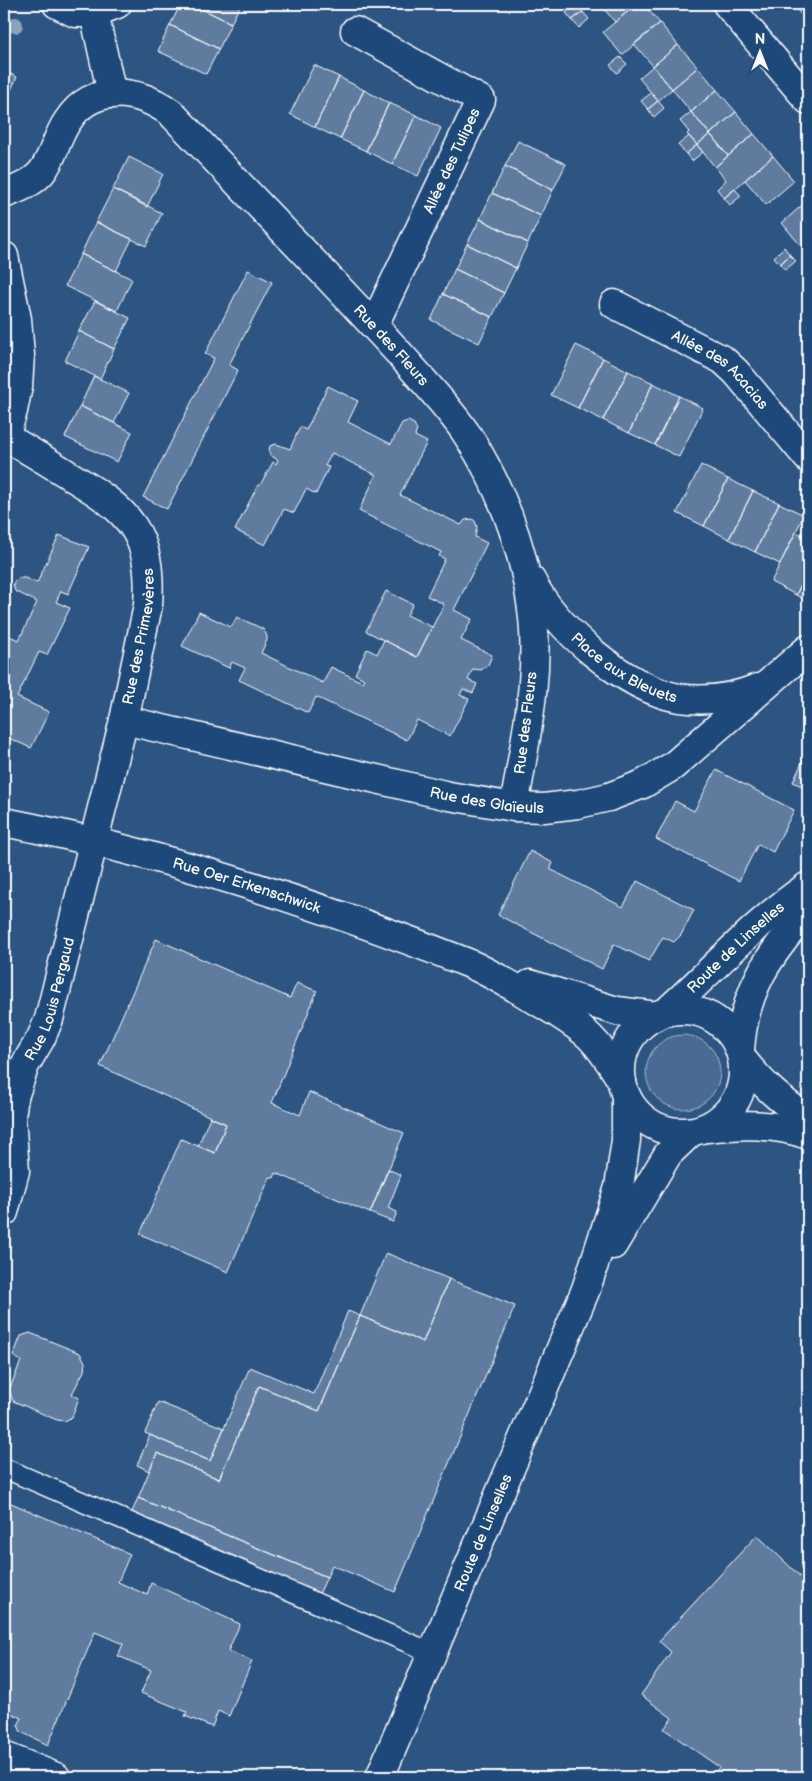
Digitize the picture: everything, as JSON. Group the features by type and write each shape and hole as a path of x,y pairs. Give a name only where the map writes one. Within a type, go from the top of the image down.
{"street":[{"path":"57,4 75,13 105,8 112,94"},
{"path":"727,4 808,100"},
{"name":"Allée des Tulipes","path":"355,31 481,100 374,325"},
{"name":"Rue des Fleurs","path":"4,194 23,186 40,174 66,122 75,110 86,101 99,96 129,94 157,103 171,114 374,325 446,406 468,436 487,470 508,516 523,562 531,602 534,662 528,726 514,807"},
{"path":"4,256 17,319 20,355 16,394 5,438"},
{"name":"Allée des Acacias","path":"614,304 723,360 736,372 808,458"},
{"name":"Rue des Primevères","path":"5,438 107,498 124,513 138,533 149,571 148,596 124,720 94,842"},
{"name":"Place aux Bleuets","path":"523,562 534,586 553,614 571,633 625,675 655,690 678,697 704,700 730,696 765,685"},
{"name":"Rue des Glaïeuls","path":"124,720 440,794 514,807 544,808 578,804 609,797 643,784 673,766 808,650"},
{"name":"Rue Oer Erkenschwick","path":"4,822 160,858 282,895 375,927 484,970 597,1006 622,1012 661,1014"},
{"name":"Rue Louis Pergaud","path":"4,1212 15,1171 11,1116 14,1097 24,1065 46,1029 94,842"},
{"name":"Route de Linselles","path":"661,1014 752,930 808,886"},
{"name":"Route de Linselles","path":"741,1055 745,1012 760,975 779,945 808,910"},
{"name":"Rue Oer Erkenschwick","path":"484,970 551,1009 581,1030 604,1053 624,1088"},
{"path":"808,1119 767,1088 741,1055 731,1034 710,1017 693,1010 661,1014 637,1029 628,1042 621,1065 624,1088 642,1118 657,1127 674,1132 734,1125 760,1125 788,1129 808,1135"},
{"path":"699,1130 725,1115 738,1097 743,1082 741,1055"},
{"name":"Route de Linselles","path":"380,1777 586,1289 619,1187 626,1140 624,1088"},
{"name":"Route de Linselles","path":"586,1289 668,1154 678,1142 699,1130"},
{"path":"4,1756 56,1777"}],"lane":[{"path":"4,1468 432,1653"}],"shaded area":[{"path":"676,1035 690,1035 704,1041 714,1051 720,1065 720,1079 714,1093 704,1103 690,1109 676,1109 662,1103 652,1093 646,1079 646,1065 652,1051 662,1041"}],"building":[{"path":"181,4 192,4 231,23 219,49 170,25"},
{"path":"192,4 241,4 231,23"},
{"path":"576,4 583,12 572,20 566,13"},
{"path":"600,4 637,4 615,22"},
{"path":"637,4 643,4 660,23 622,55 603,32"},
{"path":"792,4 808,4 808,23"},
{"path":"583,12 589,19 579,28 572,20"},
{"path":"660,23 678,45 653,66 634,44"},
{"path":"170,25 219,49 206,74 158,51"},
{"path":"678,45 698,67 672,89 653,66"},
{"path":"620,57 627,64 617,73 610,65"},
{"path":"314,65 339,77 315,127 290,114"},
{"path":"653,66 672,89 658,101 639,78"},
{"path":"698,67 717,90 691,112 672,89"},
{"path":"4,71 17,77 4,105"},
{"path":"339,77 364,90 340,139 315,127"},
{"path":"364,90 389,103 366,151 340,139"},
{"path":"717,90 736,112 710,134 691,112"},
{"path":"651,93 658,101 648,109 641,101"},
{"path":"658,101 664,108 654,117 648,109"},
{"path":"389,103 416,115 392,164 366,151"},
{"path":"691,112 710,134 697,145 687,134 689,132 680,121"},
{"path":"736,112 754,134 728,156 710,134"},
{"path":"416,115 441,128 418,176 392,164"},
{"path":"710,134 728,156 715,167 697,145"},
{"path":"754,134 773,156 724,198 717,189 726,180 715,167"},
{"path":"689,136 697,145 686,154 678,145"},
{"path":"518,141 566,164 553,190 505,166"},
{"path":"697,145 703,152 692,161 686,154"},
{"path":"773,156 794,181 766,205 745,180"},
{"path":"129,157 163,174 147,207 113,189"},
{"path":"505,166 553,190 541,216 492,193"},
{"path":"113,189 162,213 146,246 96,222"},
{"path":"735,189 741,196 730,205 724,198"},
{"path":"492,193 541,216 528,243 480,219"},
{"path":"808,200 808,240 801,246 782,223"},
{"path":"480,219 528,243 516,268 467,244"},
{"path":"96,222 132,239 116,271 81,254"},
{"path":"808,240 808,254 801,246"},
{"path":"467,244 516,268 504,293 455,269"},
{"path":"784,247 790,255 780,264 774,257"},
{"path":"81,254 132,279 117,311 65,286"},
{"path":"790,255 796,261 785,270 780,264"},
{"path":"455,269 504,293 492,317 443,294"},
{"path":"248,270 272,282 229,365 238,370 167,509 143,497 214,358 205,354"},
{"path":"443,294 492,317 479,343 431,320"},
{"path":"95,301 130,318 114,349 79,331"},
{"path":"79,331 114,349 100,379 65,361"},
{"path":"576,345 603,358 578,408 551,395"},
{"path":"603,358 628,371 603,420 578,408"},
{"path":"628,371 653,383 629,433 603,420"},
{"path":"94,376 129,393 114,423 80,406"},
{"path":"653,383 679,396 655,445 629,433"},
{"path":"328,386 358,401 348,422 391,444 402,423 408,421 414,424 417,430 415,436 427,442 400,495 461,525 465,520 472,519 477,527 475,537 487,543 454,610 472,619 461,640 492,655 488,665 484,668 481,670 473,669 468,680 477,684 473,693 463,689 460,695 469,699 450,736 417,720 407,740 316,697 308,713 239,680 245,668 232,662 229,668 182,646 199,612 231,627 237,617 263,629 267,640 261,653 323,683 331,667 362,682 364,679 355,674 367,649 377,654 384,640 417,657 444,604 427,596 445,559 439,556 441,552 359,511 376,475 332,453 325,466 329,467 316,494 306,489 294,513 284,509 265,545 235,530 258,485 260,485 273,462 276,464 278,460 270,455 270,446 276,444 290,449 300,427 306,430"},
{"path":"679,396 703,408 679,457 655,445"},
{"path":"80,406 132,432 117,462 65,437"},
{"path":"701,465 728,479 704,526 677,513"},
{"path":"728,479 753,491 729,539 704,526"},
{"path":"753,491 779,503 755,552 729,539"},
{"path":"779,503 804,515 780,564 755,552"},
{"path":"796,532 808,538 808,570 796,595 771,582"},
{"path":"59,535 89,547 68,594 61,591 56,602 70,608 47,655 39,652 17,697 49,712 31,748 4,736 4,634 19,640 37,602 15,591 14,582 18,578 25,578 37,583"},
{"path":"808,570 808,601 796,595"},
{"path":"386,591 413,604 407,615 432,627 417,657 366,631"},
{"path":"805,756 808,757 808,789 793,782"},
{"path":"716,770 794,810 773,852 758,844 739,881 656,839 675,801 694,811"},
{"path":"530,851 553,863 550,869 623,907 637,881 694,910 681,935 674,942 663,937 649,961 614,944 602,969 498,915"},
{"path":"156,939 290,998 297,983 317,991 272,1103 300,1115 309,1092 404,1133 370,1213 276,1173 274,1178 270,1177 228,1272 140,1234 181,1139 215,1153 226,1124 100,1066"},
{"path":"210,1117 226,1124 215,1153 198,1146"},
{"path":"388,1169 401,1175 388,1208 397,1212 393,1222 370,1213"},
{"path":"386,1253 449,1279 423,1342 360,1316"},
{"path":"449,1279 515,1306 395,1592 332,1565 327,1577 138,1498 157,1453 219,1479 259,1386 319,1411 360,1316 423,1342"},
{"path":"348,1311 360,1316 319,1411 259,1386 219,1479 157,1453 149,1471 137,1465 150,1435 210,1461 250,1367 314,1394"},
{"path":"30,1333 80,1353 85,1362 84,1371 72,1394 79,1398 72,1417 65,1421 57,1420 13,1401 9,1390 21,1361 13,1356 21,1336"},
{"path":"158,1402 224,1428 210,1461 145,1433"},
{"path":"138,1498 327,1577 318,1596 130,1517"},
{"path":"4,1500 130,1554 118,1582 147,1595 151,1583 240,1624 228,1651 252,1661 229,1716 218,1711 212,1727 185,1716 187,1712 141,1693 151,1670 118,1656 123,1644 95,1632 48,1745 21,1732 18,1725 22,1718 4,1710"},
{"path":"757,1535 808,1584 808,1777 712,1777 719,1767 664,1729 672,1718 641,1695 671,1652 659,1641"}]}
